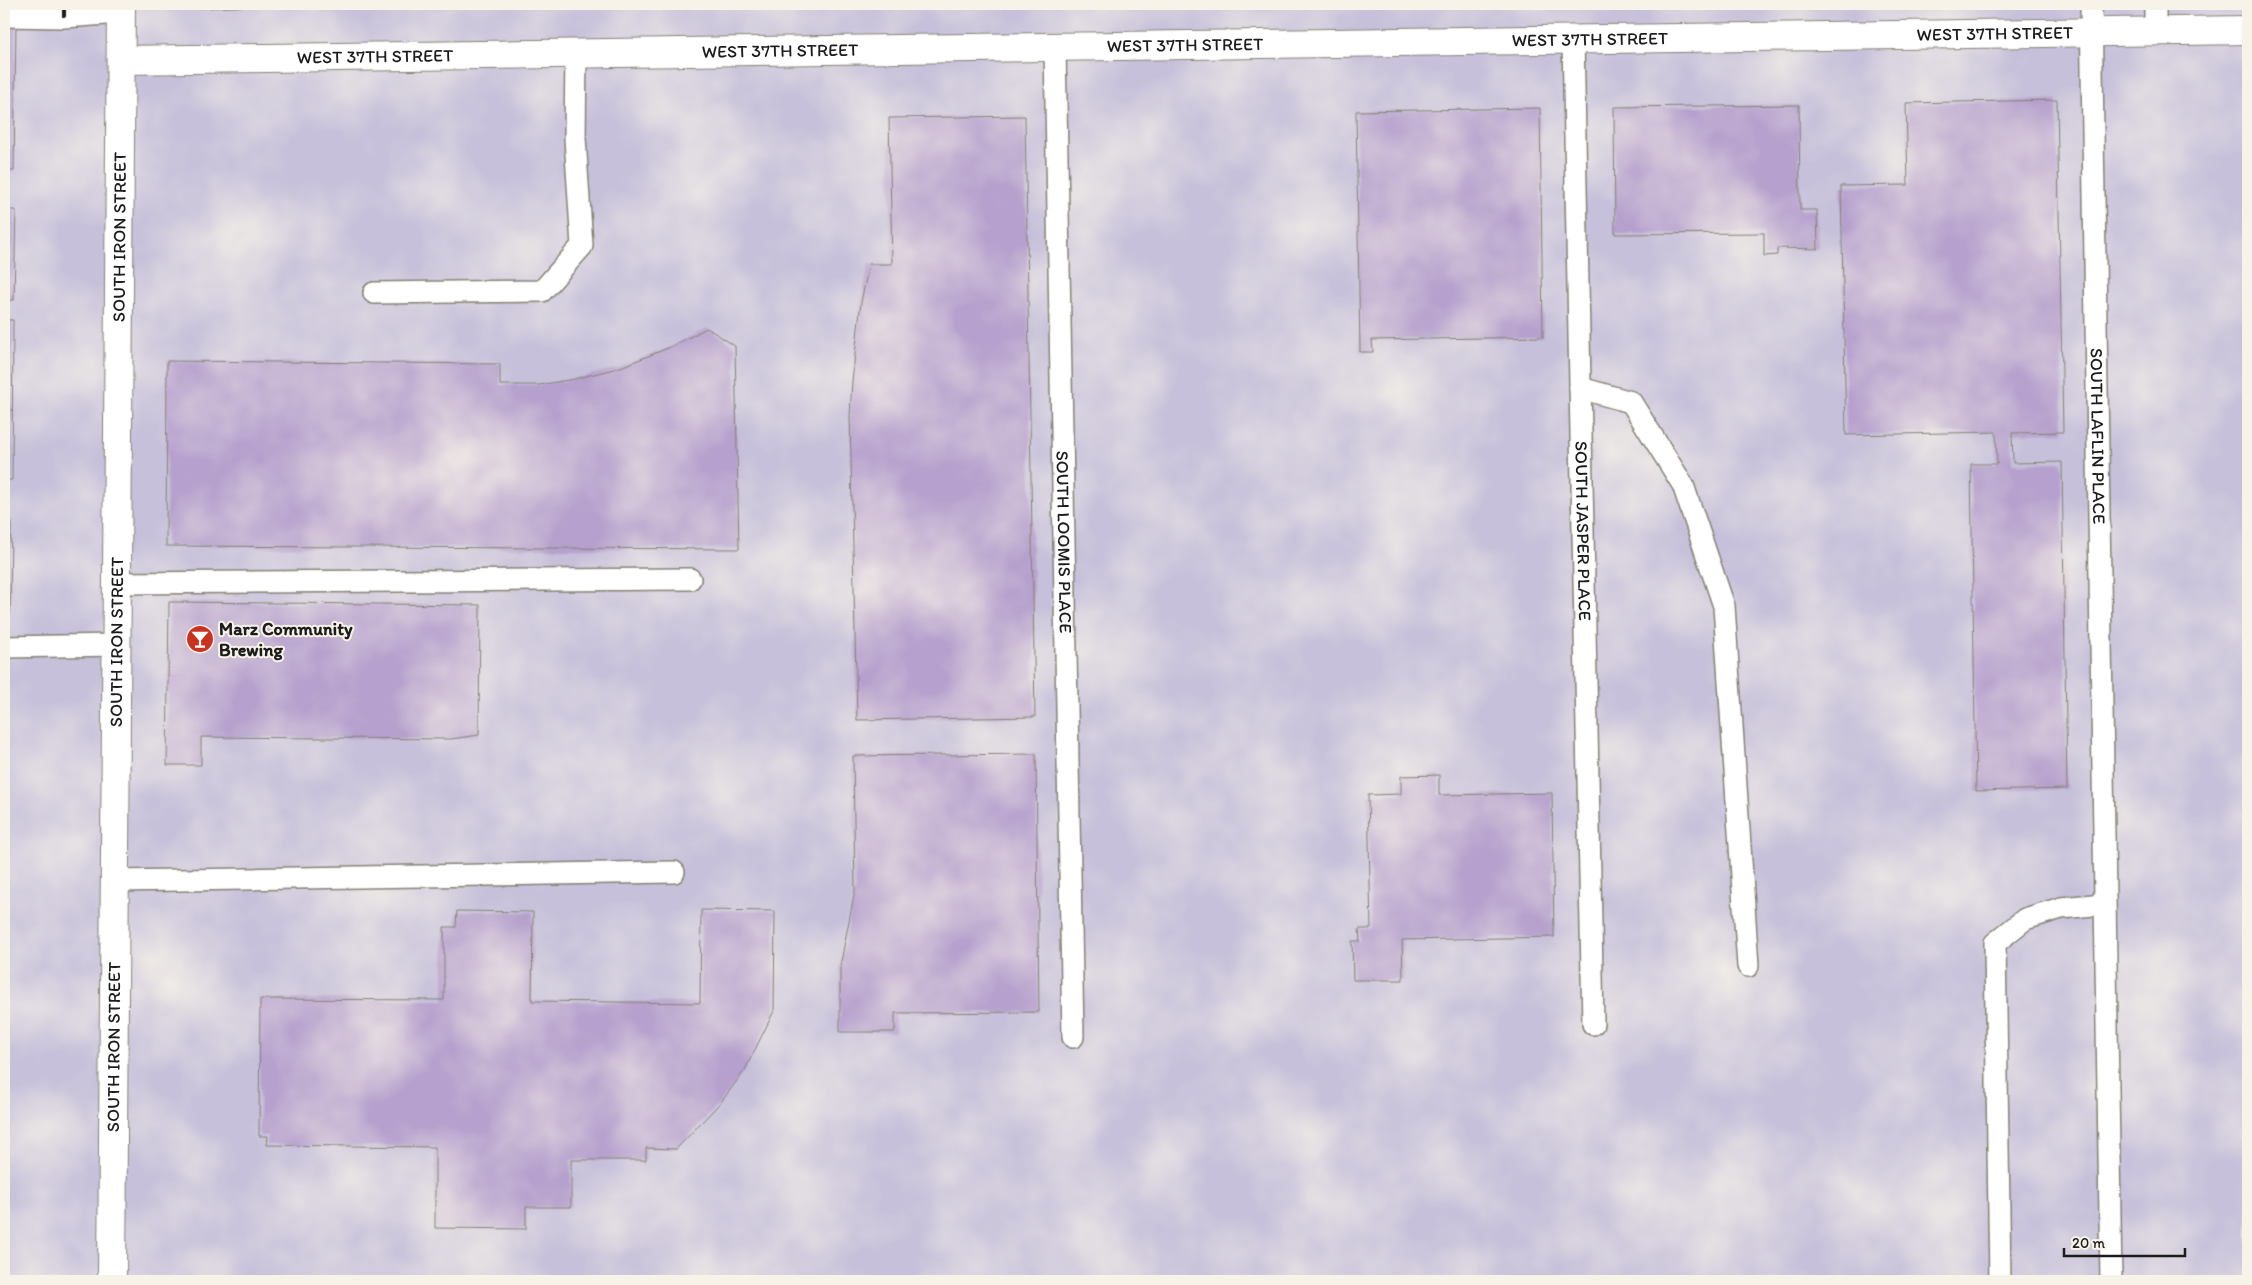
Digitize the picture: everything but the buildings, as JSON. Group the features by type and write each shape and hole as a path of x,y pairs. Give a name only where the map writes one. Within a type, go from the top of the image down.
{"street":[{"name":"SOUTH IRON STREET","path":"112,1281 121,8"},
{"name":"WEST 37TH STREET","path":"121,60 2248,30"}],"lane":[{"name":"SOUTH LAFLIN PLACE","path":"2090,4 2111,1281"},
{"path":"2155,4 2155,31"},
{"path":"4,16 64,17 121,8"},
{"name":"SOUTH JASPER PLACE","path":"1573,40 1593,1024"},
{"name":"SOUTH LOOMIS PLACE","path":"1055,47 1073,1037"},
{"path":"374,293 542,290 582,246 575,138 576,53"},
{"path":"1580,388 1632,402 1683,485 1724,606 1748,966"},
{"path":"117,583 690,579"},
{"path":"4,647 117,645"},
{"path":"115,881 674,872"},
{"path":"2000,1281 1996,944 2025,919 2061,908 2104,904"}],"shaded area":[{"path":"4,4 2248,4 2248,1281 4,1281"}],"railway":[{"path":"64,4 64,17"}],"place":[{"name":"Marz Community Brewing","path":"200,639"}]}
